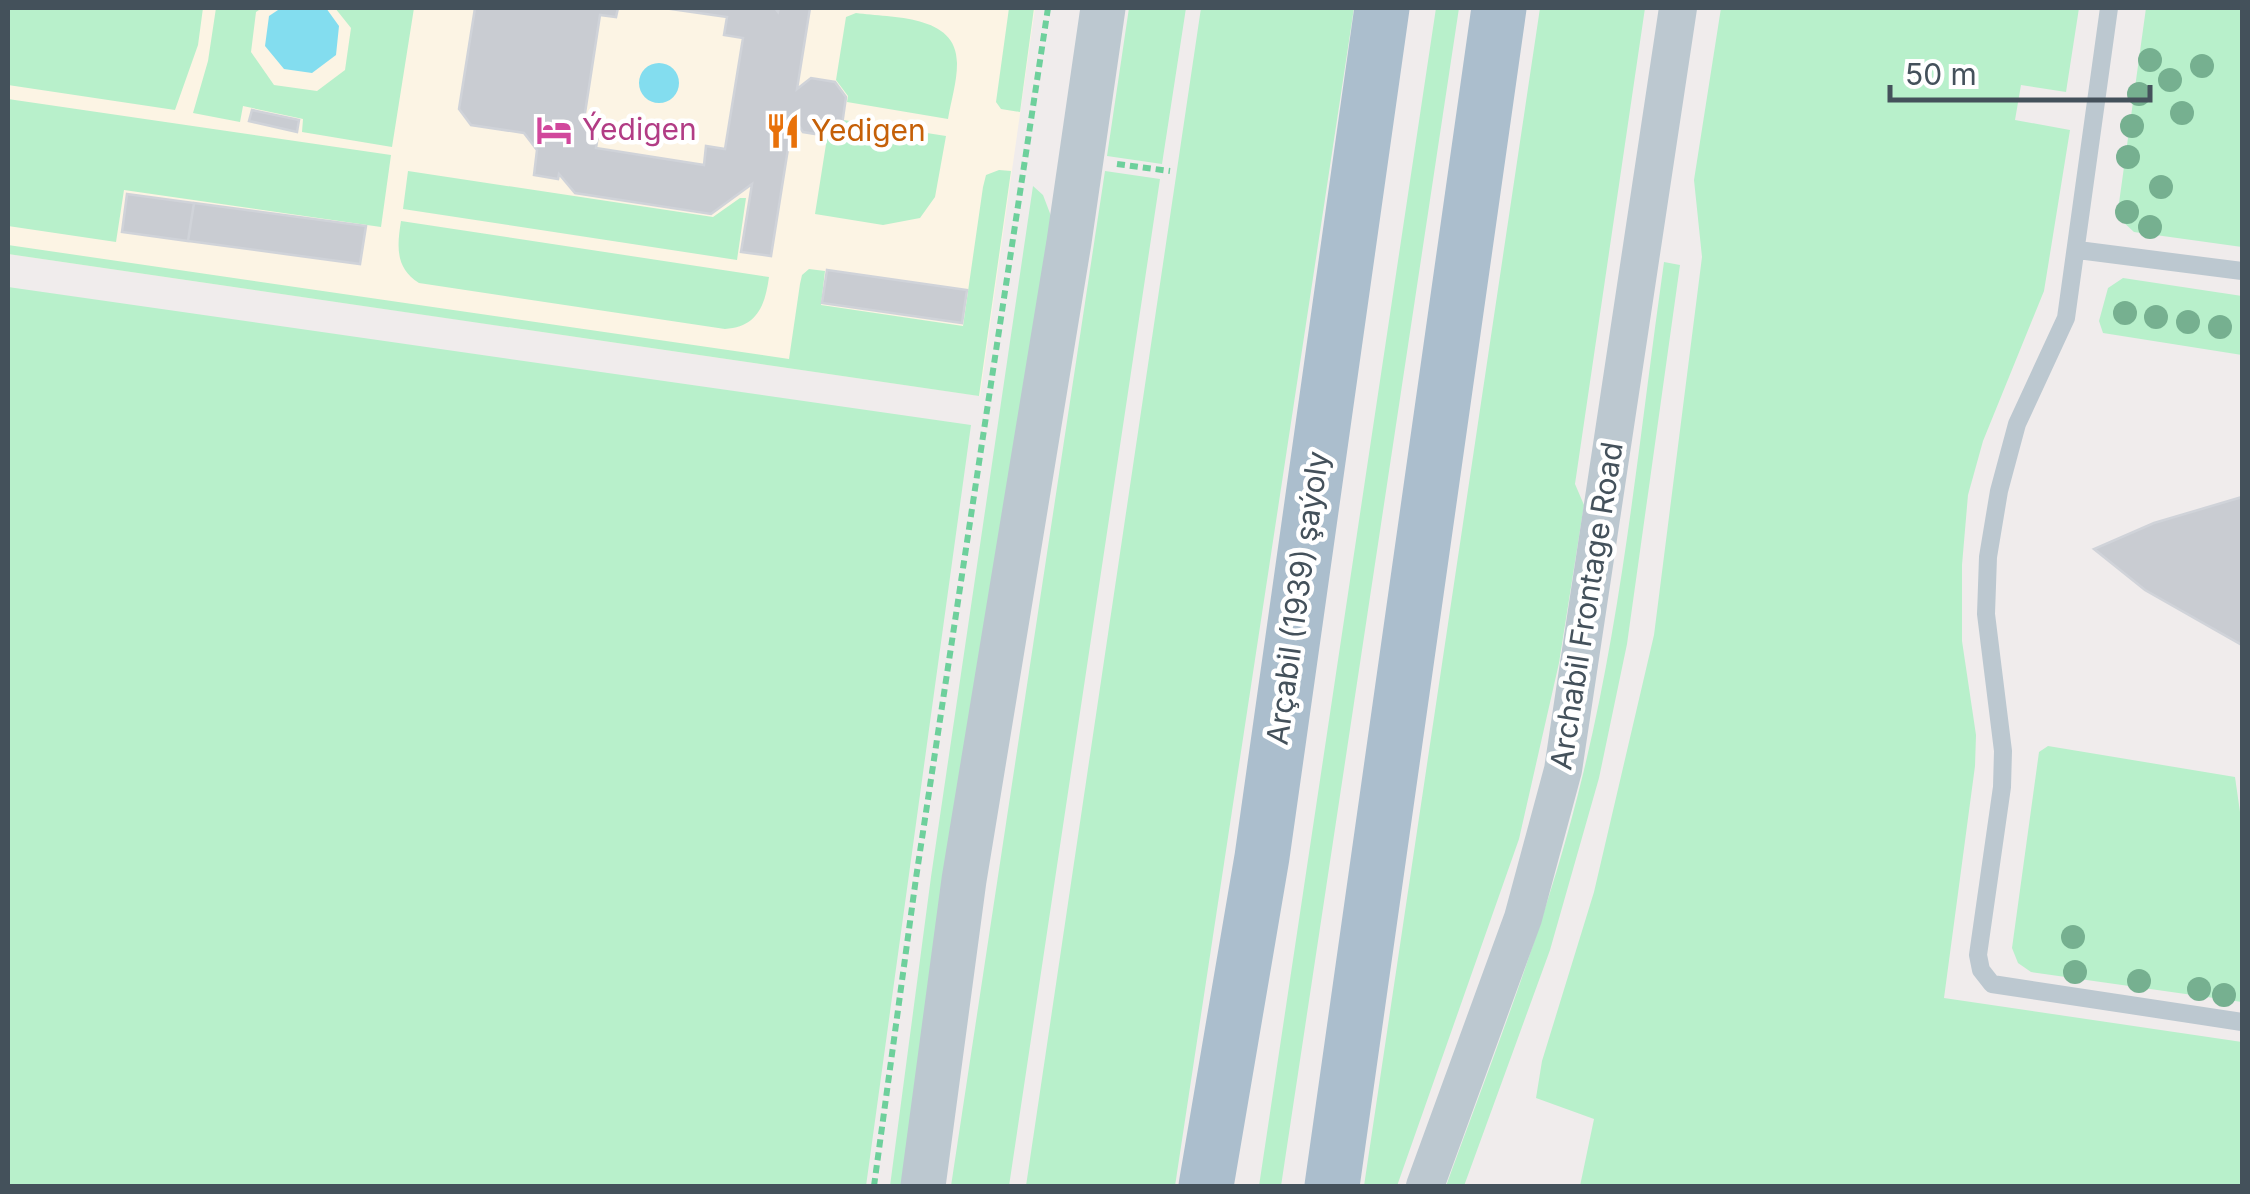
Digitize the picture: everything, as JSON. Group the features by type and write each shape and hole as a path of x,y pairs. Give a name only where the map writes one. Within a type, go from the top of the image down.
{"main road":[{"name":"Arçabil (1939) şaýoly","path":"1206,1186 1262,857 1382,8"},
{"path":"1332,1186 1499,8"}],"street":[{"path":"924,1186 964,880 1103,8"},
{"name":"Archabil Frontage Road","path":"1425,1186 1523,918 1563,770 1678,8"}],"lane":[{"path":"2109,8 2066,318 2017,424 1999,491 1988,557 1986,614 2003,752 2002,787 1978,955 1992,984 2242,1022"},
{"path":"2078,250 2242,271"}],"path":[{"path":"874,1186 916,878 1048,8"},
{"path":"1081,158 1170,171"}],"shaded area":[{"path":"8,8 1035,8 980,396 8,254"}],"green space":[{"path":"8,8 203,8 198,45 175,110 8,85"},
{"path":"216,8 262,8 256,12 251,52 274,85 317,91 345,70 351,28 335,8 414,8 392,147 302,132 303,119 243,106 240,122 193,113 208,61"},
{"path":"1009,8 1034,8 1020,112 1001,109 996,102"},
{"path":"1129,8 1186,8 1162,164 1107,156"},
{"path":"1201,8 1354,8 1175,1186 1026,1186"},
{"path":"1436,8 1459,8 1281,1186 1259,1186"},
{"path":"1540,8 1645,8 1575,484 1584,505 1559,663 1519,839 1397,1186 1364,1186"},
{"path":"1721,8 2079,8 2066,92 2021,85 2015,120 2070,130 2044,291 1983,441 1968,495 1962,565 1962,641 1976,735 1975,766 1944,998 2242,1042 2242,1186 1580,1186 1594,1119 1536,1098 1542,1061 1594,892 1654,635 1702,257 1694,180"},
{"path":"2146,8 2242,8 2242,247 2134,232 2121,220 2119,203"},
{"path":"856,13 920,22 947,36 957,64 948,119 847,102 848,96 836,80 846,17"},
{"path":"8,99 391,155 381,227 124,190 116,242 8,226"},
{"path":"844,120 946,136 935,197 920,218 883,225 815,214 827,138 843,126"},
{"path":"408,171 713,217 746,198 737,260 403,209"},
{"path":"1011,171 979,396 8,254 8,245 789,359 802,275 809,269 825,271 821,305 963,326 983,187 986,175"},
{"path":"1105,171 1160,179 1009,1186 951,1186"},
{"path":"1033,186 1043,195 1051,216 908,1186 890,1186 931,877"},
{"path":"401,221 769,277 758,313 745,324 725,329 419,283 402,263"},
{"path":"1664,262 1680,265 1627,644 1599,778 1550,950 1464,1186 1446,1186 1539,928 1584,770 1621,581"},
{"path":"2123,278 2242,296 2242,355 2103,333 2099,321 2108,288"},
{"path":"8,287 971,425 866,1186 8,1186"},
{"path":"2048,746 2235,777 2242,826 2242,1002 2031,972 2018,963 2012,948 2039,752"}],"water":[{"path":"281,8 326,8 339,26 336,55 312,73 284,69 265,46 269,16"},
{"path":"659,63 673,69 679,83 673,97 659,103 645,97 639,83 645,69"}],"building":[{"name":"Ýedigen","path":"475,8 618,8 616,17 600,15 583,126 599,129 596,148 704,165 706,146 725,149 743,38 724,35 727,17 664,8 775,8 778,12 779,8 810,8 797,89 811,78 835,82 846,97 842,125 827,136 803,132 793,117 771,256 741,252 752,184 711,214 575,193 559,174 558,179 534,175 537,150 524,133 471,125 459,109"},
{"path":"252,110 299,120 297,132 249,121"},
{"path":"127,194 194,203 188,241 122,232"},
{"path":"194,203 366,226 360,264 188,241"},
{"path":"827,270 967,290 962,323 822,303"},
{"path":"2242,497 2242,645 2145,590 2094,549 2154,523"}],"place":[{"name":"Ýedigen","path":"554,130"},
{"name":"Yedigen","path":"783,131"}]}
